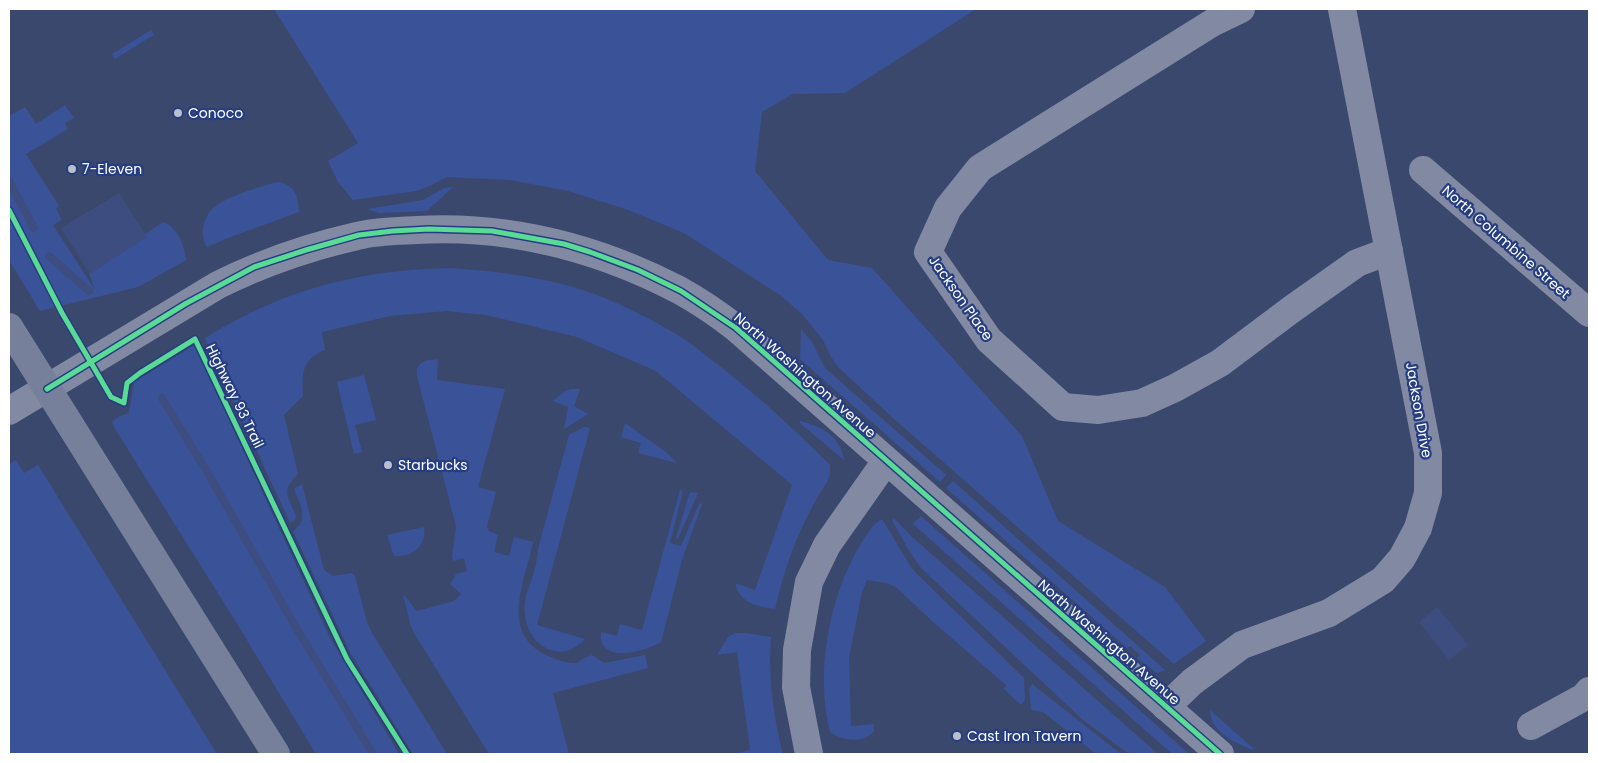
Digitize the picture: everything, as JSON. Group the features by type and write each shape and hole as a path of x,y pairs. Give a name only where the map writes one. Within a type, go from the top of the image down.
{"highway":[{"path":"9,327 276,754"}],"street":[{"name":"Jackson Place","path":"1241,9 1212,23 980,168 948,208 928,252 989,340 1063,407 1098,410 1142,403 1175,388 1220,363 1357,263 1390,251"},
{"name":"Jackson Drive","path":"1166,707 1192,682 1242,645 1329,613 1383,580 1402,558 1418,528 1428,493 1428,453 1342,9"},
{"name":"North Columbine Street","path":"1423,170 1589,314"},
{"name":"North Washington Avenue","path":"9,411 184,304 254,267 358,235 429,229 492,231 538,238 590,252 638,270 681,291 736,328 1220,754"},
{"path":"808,754 796,687 797,650 809,582 827,545 886,461"},
{"path":"1531,726 1584,697 1589,691"}],"shaded area":[{"path":"274,9 976,9 845,93 793,94 762,112 755,171 828,260 872,268 1022,436 1058,521 1165,587 1206,641 1174,664 893,418 838,367 823,340 802,314 780,295 684,233 626,209 568,191 510,180 447,177 416,191 353,200 338,182 328,161 358,143"},
{"path":"151,30 154,35 115,59 112,54"},
{"path":"65,105 74,118 65,123 68,129 26,154 59,206 56,209 62,220 53,225 95,290 89,273 163,222 176,232 184,249 186,260 138,287 40,311 9,260 9,116 25,107 36,124"},
{"path":"279,182 289,186 295,192 299,212 207,247 204,242 203,230 206,219 212,209 238,195"},
{"path":"453,187 427,211 379,213 367,209 423,200 444,188"},
{"path":"119,193 147,237 90,274 61,228"},
{"path":"451,268 513,274 555,282 595,294 649,319 688,342 732,376 803,438 830,465 830,474 827,482 809,512 795,543 775,609 762,607 745,600 735,583 755,590 792,485 656,371 577,337 486,315 447,311 390,316 322,332 325,350 311,358 307,363 303,375 303,396 284,415 298,474 292,480 287,490 288,498 296,516 295,520 290,523 205,338 234,321 264,307 323,285 385,273"},
{"path":"801,329 812,342 825,368 946,475 940,482 800,359"},
{"path":"193,346 329,636 399,754 316,754 117,432 112,422 120,416 129,413 134,382"},
{"path":"438,359 437,380 505,389 478,487 496,492 487,526 489,531 498,535 494,552 509,556 514,537 533,542 519,603 519,618 522,632 530,644 544,654 569,663 577,663 592,655 604,663 645,655 648,668 553,693 569,754 489,754 411,627 403,594 417,611 454,601 461,594 450,584 456,574 467,571 464,558 453,561 456,526 417,376 418,368 422,363"},
{"path":"364,375 376,420 355,425 362,452 354,454 337,382"},
{"path":"580,389 574,406 588,414 564,429 568,407 553,401 565,391"},
{"path":"800,421 829,433 842,451 844,460 800,423"},
{"path":"625,423 666,452 677,463 638,453 641,443 621,437"},
{"path":"584,427 590,428 537,625 585,639 572,649 559,652 543,647 534,638 528,628 524,610 539,545 569,435"},
{"path":"16,460 24,473 38,465 217,754 9,754 9,464"},
{"path":"953,481 1165,670 1157,673 1137,658 1140,655 1130,646 1127,648 946,488"},
{"path":"302,484 324,570 333,576 352,573 355,576 367,622 372,633 447,754 413,754 350,652 293,531 301,522 302,517 301,506 294,489"},
{"path":"680,490 683,491 670,543 681,546 699,504 702,504 682,560 661,642 634,652 614,652 607,649 602,642 601,632 617,636 620,624 642,630"},
{"path":"690,492 698,493 678,539 676,538"},
{"path":"921,516 1189,754 1172,754 913,524"},
{"path":"894,518 910,535 1158,754 1129,754 1083,720 921,568 892,520"},
{"path":"882,519 917,574 1024,678 1025,700 1021,705 1004,689 1006,685 896,587 886,583 867,580 862,592 849,658 851,726 874,724 874,731 865,738 853,740 830,732 824,685 828,636 833,612 840,588 860,545 872,527"},
{"path":"424,527 423,539 417,549 407,555 394,556 387,535"},
{"path":"1437,607 1468,645 1449,660 1419,622"},
{"path":"735,633 771,637 770,667 772,696 783,754 734,754 750,750 737,652 717,655 728,637"},
{"path":"1032,684 1121,754 1096,754 1043,712 1031,710 1029,689"},
{"path":"1210,710 1254,749 1231,740 1219,731 1211,718"}],"waterway":[{"path":"9,181 34,228"},
{"path":"49,256 89,291"},
{"path":"162,398 209,475 295,626 373,754"}],"cycle path":[{"name":"Highway 93 Trail","path":"9,210 62,313 111,397 124,403 127,383 195,339 347,659 407,754"},
{"path":"47,389 185,304 254,267 359,235 429,229 492,231 564,244 590,252 638,270 681,291 736,328 1220,754"}],"place":[{"name":"Conoco","path":"178,113"},
{"name":"7-Eleven","path":"72,169"},
{"name":"Starbucks","path":"388,465"},
{"name":"Cast Iron Tavern","path":"957,736"}]}
